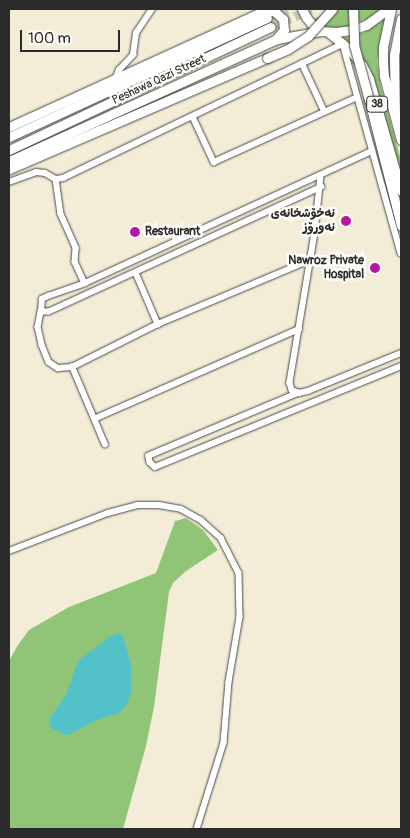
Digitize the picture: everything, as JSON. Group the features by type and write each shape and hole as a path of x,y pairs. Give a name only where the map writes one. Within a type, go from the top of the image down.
{"main road":[{"name":"38","path":"302,9 309,22 343,44 362,65 369,79 401,191"},
{"path":"9,170 302,41 319,26 332,9"},
{"path":"353,9 352,30 354,45 401,226"},
{"name":"Peshawa Qazi Street","path":"9,161 272,42 289,36 358,28 390,9"},
{"name":"38","path":"390,9 383,62 398,112 401,140"},
{"path":"254,15 272,11 283,19 283,32 272,42"},
{"name":"Peshawa Qazi Street","path":"9,127 254,15 268,18"},
{"name":"Peshawa Qazi Street","path":"9,137 268,18"},
{"name":"Peshawa Qazi Street","path":"9,150 268,18"},
{"path":"398,112 394,54 401,19"}],"street":[{"path":"116,77 119,70 133,56 136,33 152,9"},
{"path":"9,182 36,172 45,173 56,179 63,178 343,44 401,253"},
{"path":"302,63 324,110"},
{"path":"193,117 214,162 324,110 357,97"},
{"path":"310,260 158,324 72,367 58,368 49,362 42,345 38,327 42,312 42,299 84,283 322,176 372,151"},
{"path":"299,393 292,390 290,383 322,187 322,176"},
{"path":"56,179 61,214 76,248 75,262 84,283"},
{"path":"42,312 49,312 322,187"},
{"path":"136,273 158,324"},
{"path":"94,419 299,329"},
{"path":"401,353 299,393 149,456 150,462 155,467 401,366"},
{"path":"72,367 105,445"},
{"path":"9,551 108,513 137,505 159,505 180,509 202,520 221,538 239,573 240,617 229,682 224,743 196,829"}],"green space":[{"path":"337,9 383,9 372,17 346,27 321,28 311,20"},
{"path":"385,19 377,61 380,83 401,160 401,177 370,68 362,58 340,39 364,33"},
{"path":"186,518 203,530 218,550 186,571 173,583 169,592 154,707 146,746 123,829 9,829 9,661 18,645 29,630 69,607 156,573 175,521"}],"water":[{"path":"118,633 123,636 131,665 131,692 127,704 119,713 94,721 70,734 65,735 53,729 50,726 49,719 66,695 78,661 109,637"}],"tunnel":[{"path":"267,18 288,9"},
{"path":"270,27 311,9"}],"place":[{"name":"نەخۆشخانەی نەورۆز","path":"346,221"},
{"name":"Restaurant","path":"135,232"},
{"name":"Nawroz Private Hospital","path":"375,268"}]}
